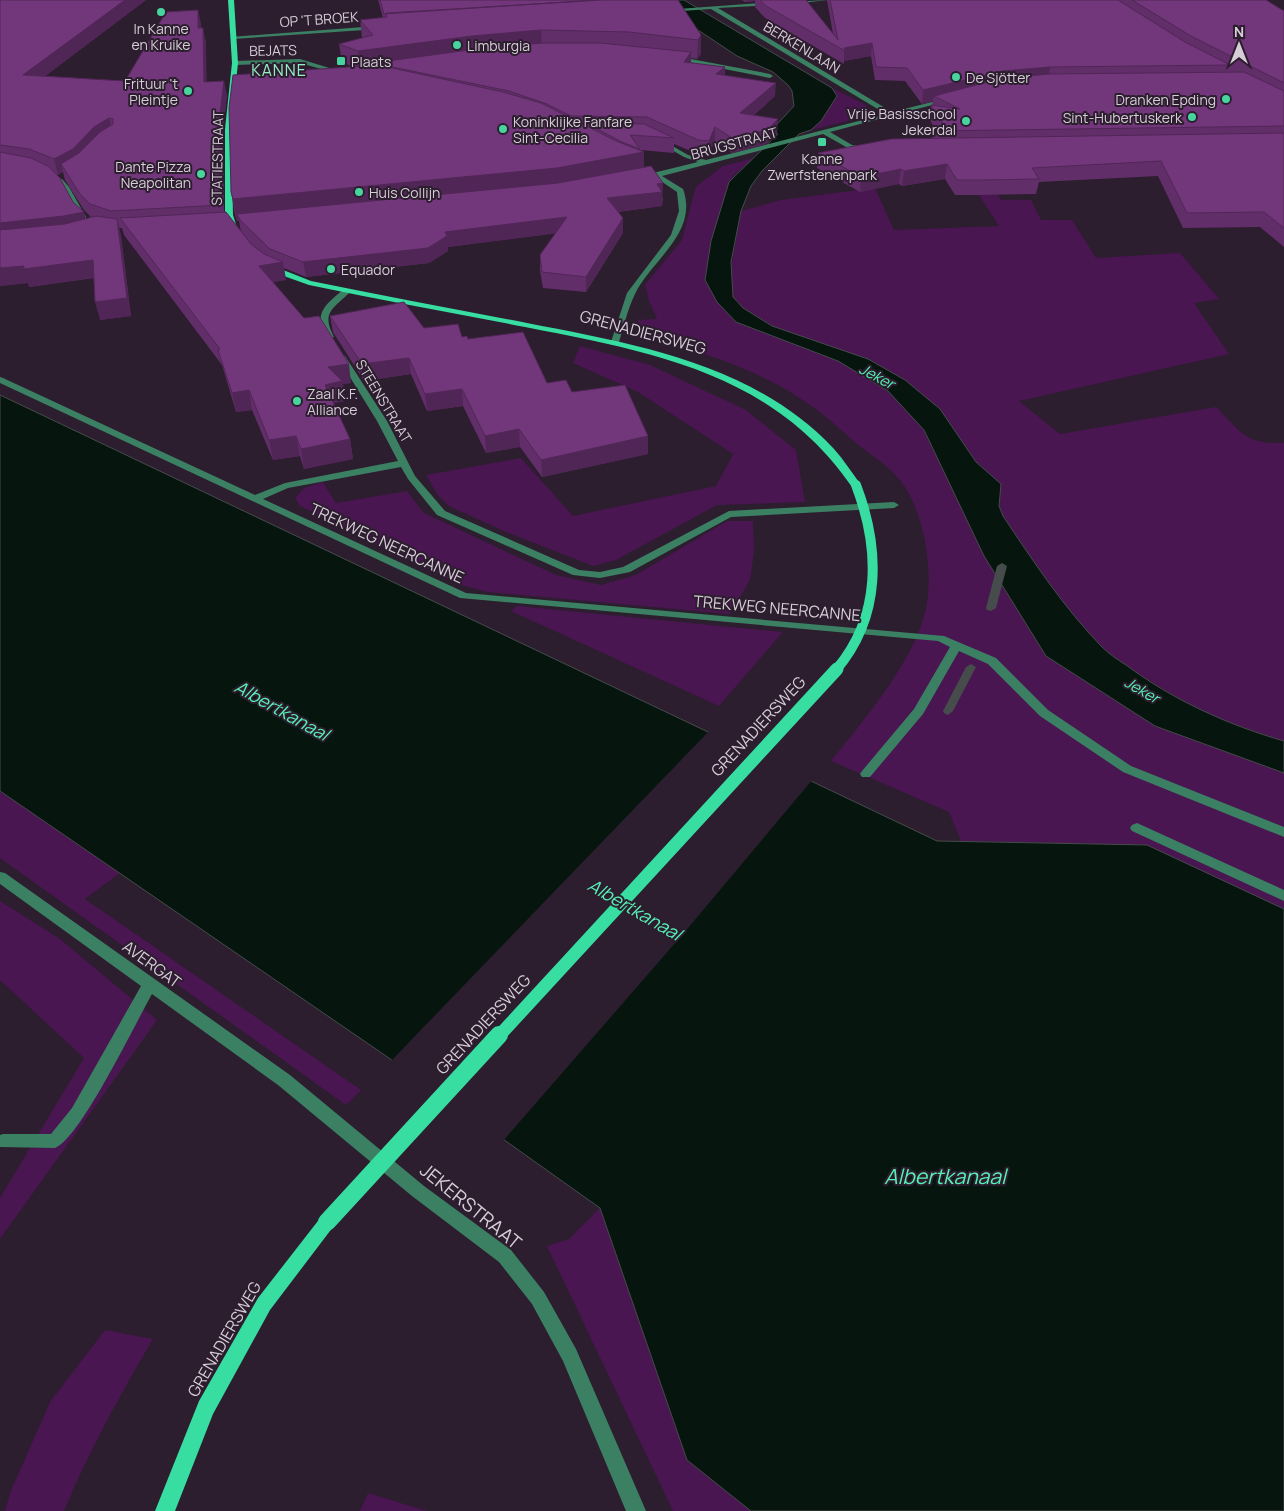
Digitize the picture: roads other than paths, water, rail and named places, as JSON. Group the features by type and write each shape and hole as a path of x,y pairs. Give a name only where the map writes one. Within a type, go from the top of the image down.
{"main road":[{"name":"STATIESTRAAT","path":"231,0 235,63 228,129 229,215 231,226 238,237"},
{"name":"GRENADIERSWEG","path":"165,1511 206,1408 264,1304 327,1222 819,690 851,650 867,614 875,576 872,534 866,508 856,485 828,448 793,418 752,390 708,370 672,357 616,342 347,291 286,276 264,263"}],"street":[{"name":"BERKENLAAN","path":"699,0 892,115"},
{"path":"788,2 826,0"},
{"path":"658,10 778,3"},
{"name":"OP 'T BROEK","path":"233,37 380,27"},
{"path":"671,58 770,76"},
{"name":"BEJATS","path":"235,63 300,61 352,76"},
{"name":"BRUGSTRAAT","path":"630,181 760,150 953,99"},
{"path":"824,132 850,147 878,149"},
{"path":"654,138 686,156 707,163"},
{"path":"847,156 858,149"},
{"path":"616,342 631,293 675,236 683,211 680,191 659,175 643,169"},
{"path":"58,178 86,224"},
{"name":"STEENSTRAAT","path":"347,291 324,314 322,325 411,477 441,513 577,573 600,576 626,570 729,514 894,505"},
{"name":"TREKWEG NEERCANNE","path":"0,380 464,596 940,638 956,646"},
{"path":"253,499 285,486 404,463"},
{"path":"866,774 918,711 956,646 992,660 1044,713 1127,769 1284,832"},
{"path":"1138,828 1284,896"},
{"name":"AVERGAT","path":"0,877 284,1080"},
{"path":"3,1142 55,1141 78,1113 150,984"},
{"name":"JEKERSTRAAT","path":"284,1080 418,1191 505,1256 538,1298 570,1355 636,1511"}],"water":[{"name":"Jeker","path":"653,0 684,0 832,88 837,96 821,121 811,130 799,134 762,171 751,186 741,211 731,262 733,297 743,308 772,326 868,359 905,380 940,409 976,462 1001,484 999,506 1003,516 1026,550 1062,600 1102,647 1144,678 1182,700 1222,719 1284,741 1284,773 1155,726 1046,656 984,556 924,430 888,391 838,361 736,322 717,302 705,280 711,241 729,182 778,134 770,132 794,106 792,91 773,72 737,56"},
{"name":"Albertkanaal","path":"0,395 937,841 1147,845 1284,909 1284,1511 751,1511 687,1460 600,1208 386,1056 0,791"}],"waterway":[{"path":"991,608 1002,566"},
{"path":"948,711 971,667"}],"place":[{"name":"In Kanne en Kruike","path":"161,12"},
{"name":"Limburgia","path":"457,45"},
{"name":"Plaats","path":"341,61"},
{"name":"De Sjötter","path":"956,77"},
{"name":"Frituur 't Pleintje","path":"188,91"},
{"name":"Dranken Epding","path":"1226,99"},
{"name":"Sint-Hubertuskerk","path":"1192,117"},
{"name":"Vrije Basisschool Jekerdal","path":"966,121"},
{"name":"Koninklijke Fanfare Sint-Cecilia","path":"503,129"},
{"name":"Kanne Zwerfstenenpark","path":"822,142"},
{"name":"Dante Pizza Neapolitan","path":"201,174"},
{"name":"Huis Collijn","path":"359,192"},
{"name":"Equador","path":"331,269"},
{"name":"Zaal K.F. Alliance","path":"297,401"}],"district":[{"name":"KANNE","path":"279,70"}]}
